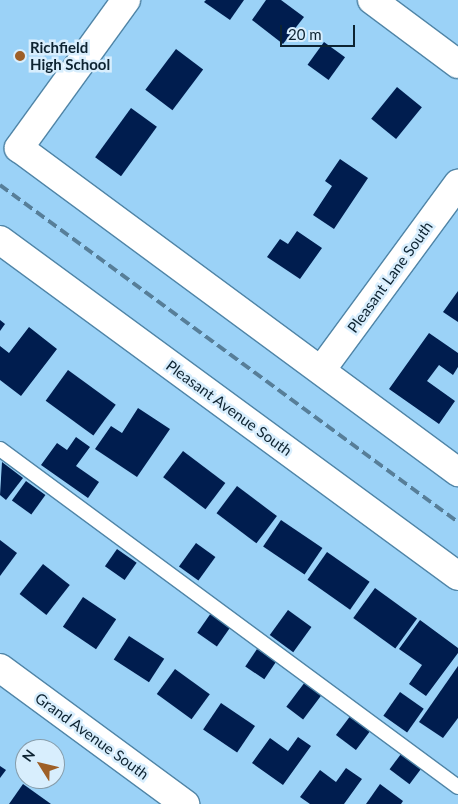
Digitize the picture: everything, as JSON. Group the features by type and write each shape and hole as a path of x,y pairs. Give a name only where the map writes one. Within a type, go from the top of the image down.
{"street":[{"path":"126,0 19,148 458,472"},
{"path":"372,0 458,64"},
{"name":"Pleasant Lane South","path":"322,370 458,184"},
{"name":"Pleasant Avenue South","path":"0,240 458,576"},
{"name":"Grand Avenue South","path":"0,668 185,804"}],"lane":[{"path":"0,449 458,787"}],"building":[{"path":"206,0 244,0 230,20 204,2"},
{"path":"266,0 281,0 304,17 283,44 252,20"},
{"path":"324,42 345,57 329,80 308,65"},
{"path":"176,49 203,69 172,110 145,90"},
{"path":"397,87 422,107 396,139 371,119"},
{"path":"131,108 157,127 121,176 95,157"},
{"path":"340,159 368,178 334,229 313,215 332,186 325,181"},
{"path":"297,231 322,248 300,279 267,257 280,239 288,244"},
{"path":"458,291 458,322 443,312"},
{"path":"0,320 5,324 0,331"},
{"path":"29,327 57,349 21,396 0,380 0,346 9,353"},
{"path":"429,333 458,353 458,367 453,375 439,365 427,381 455,401 439,424 389,389"},
{"path":"68,370 116,405 93,435 46,401"},
{"path":"138,408 170,429 137,477 95,449 111,426 122,433"},
{"path":"76,437 90,447 76,466 99,482 88,498 41,465 57,443 67,450"},
{"path":"183,451 225,483 205,509 163,477"},
{"path":"2,462 23,478 6,500 0,495"},
{"path":"26,481 45,495 31,515 12,500"},
{"path":"237,486 277,516 256,543 217,513"},
{"path":"281,520 322,548 305,574 263,547"},
{"path":"0,540 17,553 0,576"},
{"path":"196,543 215,557 198,581 179,566"},
{"path":"117,549 137,563 125,580 105,566"},
{"path":"327,552 370,582 350,610 307,580"},
{"path":"43,564 70,585 46,615 20,594"},
{"path":"375,588 417,619 395,648 353,618"},
{"path":"83,597 116,619 96,649 63,627"},
{"path":"288,610 311,627 293,652 270,635"},
{"path":"211,613 231,627 217,646 197,633"},
{"path":"420,620 458,648 458,653 426,696 409,684 422,665 399,649"},
{"path":"129,636 164,659 149,682 114,659"},
{"path":"257,649 276,662 264,679 245,666"},
{"path":"458,666 458,718 443,738 419,722"},
{"path":"175,669 210,694 192,719 157,694"},
{"path":"305,682 322,695 303,719 286,707"},
{"path":"400,692 424,709 407,732 383,716"},
{"path":"221,703 255,726 237,752 203,730"},
{"path":"351,715 371,730 356,750 336,735"},
{"path":"298,737 311,746 283,785 252,763 270,738 288,751"},
{"path":"401,754 421,769 410,784 390,769"},
{"path":"0,766 6,770 0,778"},
{"path":"346,768 362,779 344,804 310,804 300,797 320,770 336,782"},
{"path":"380,784 403,801 401,804 366,804"},
{"path":"20,789 30,789 51,804 9,804"}],"railway":[{"path":"0,185 458,522"}],"place":[{"name":"Richfield High School","path":"20,56"}]}
